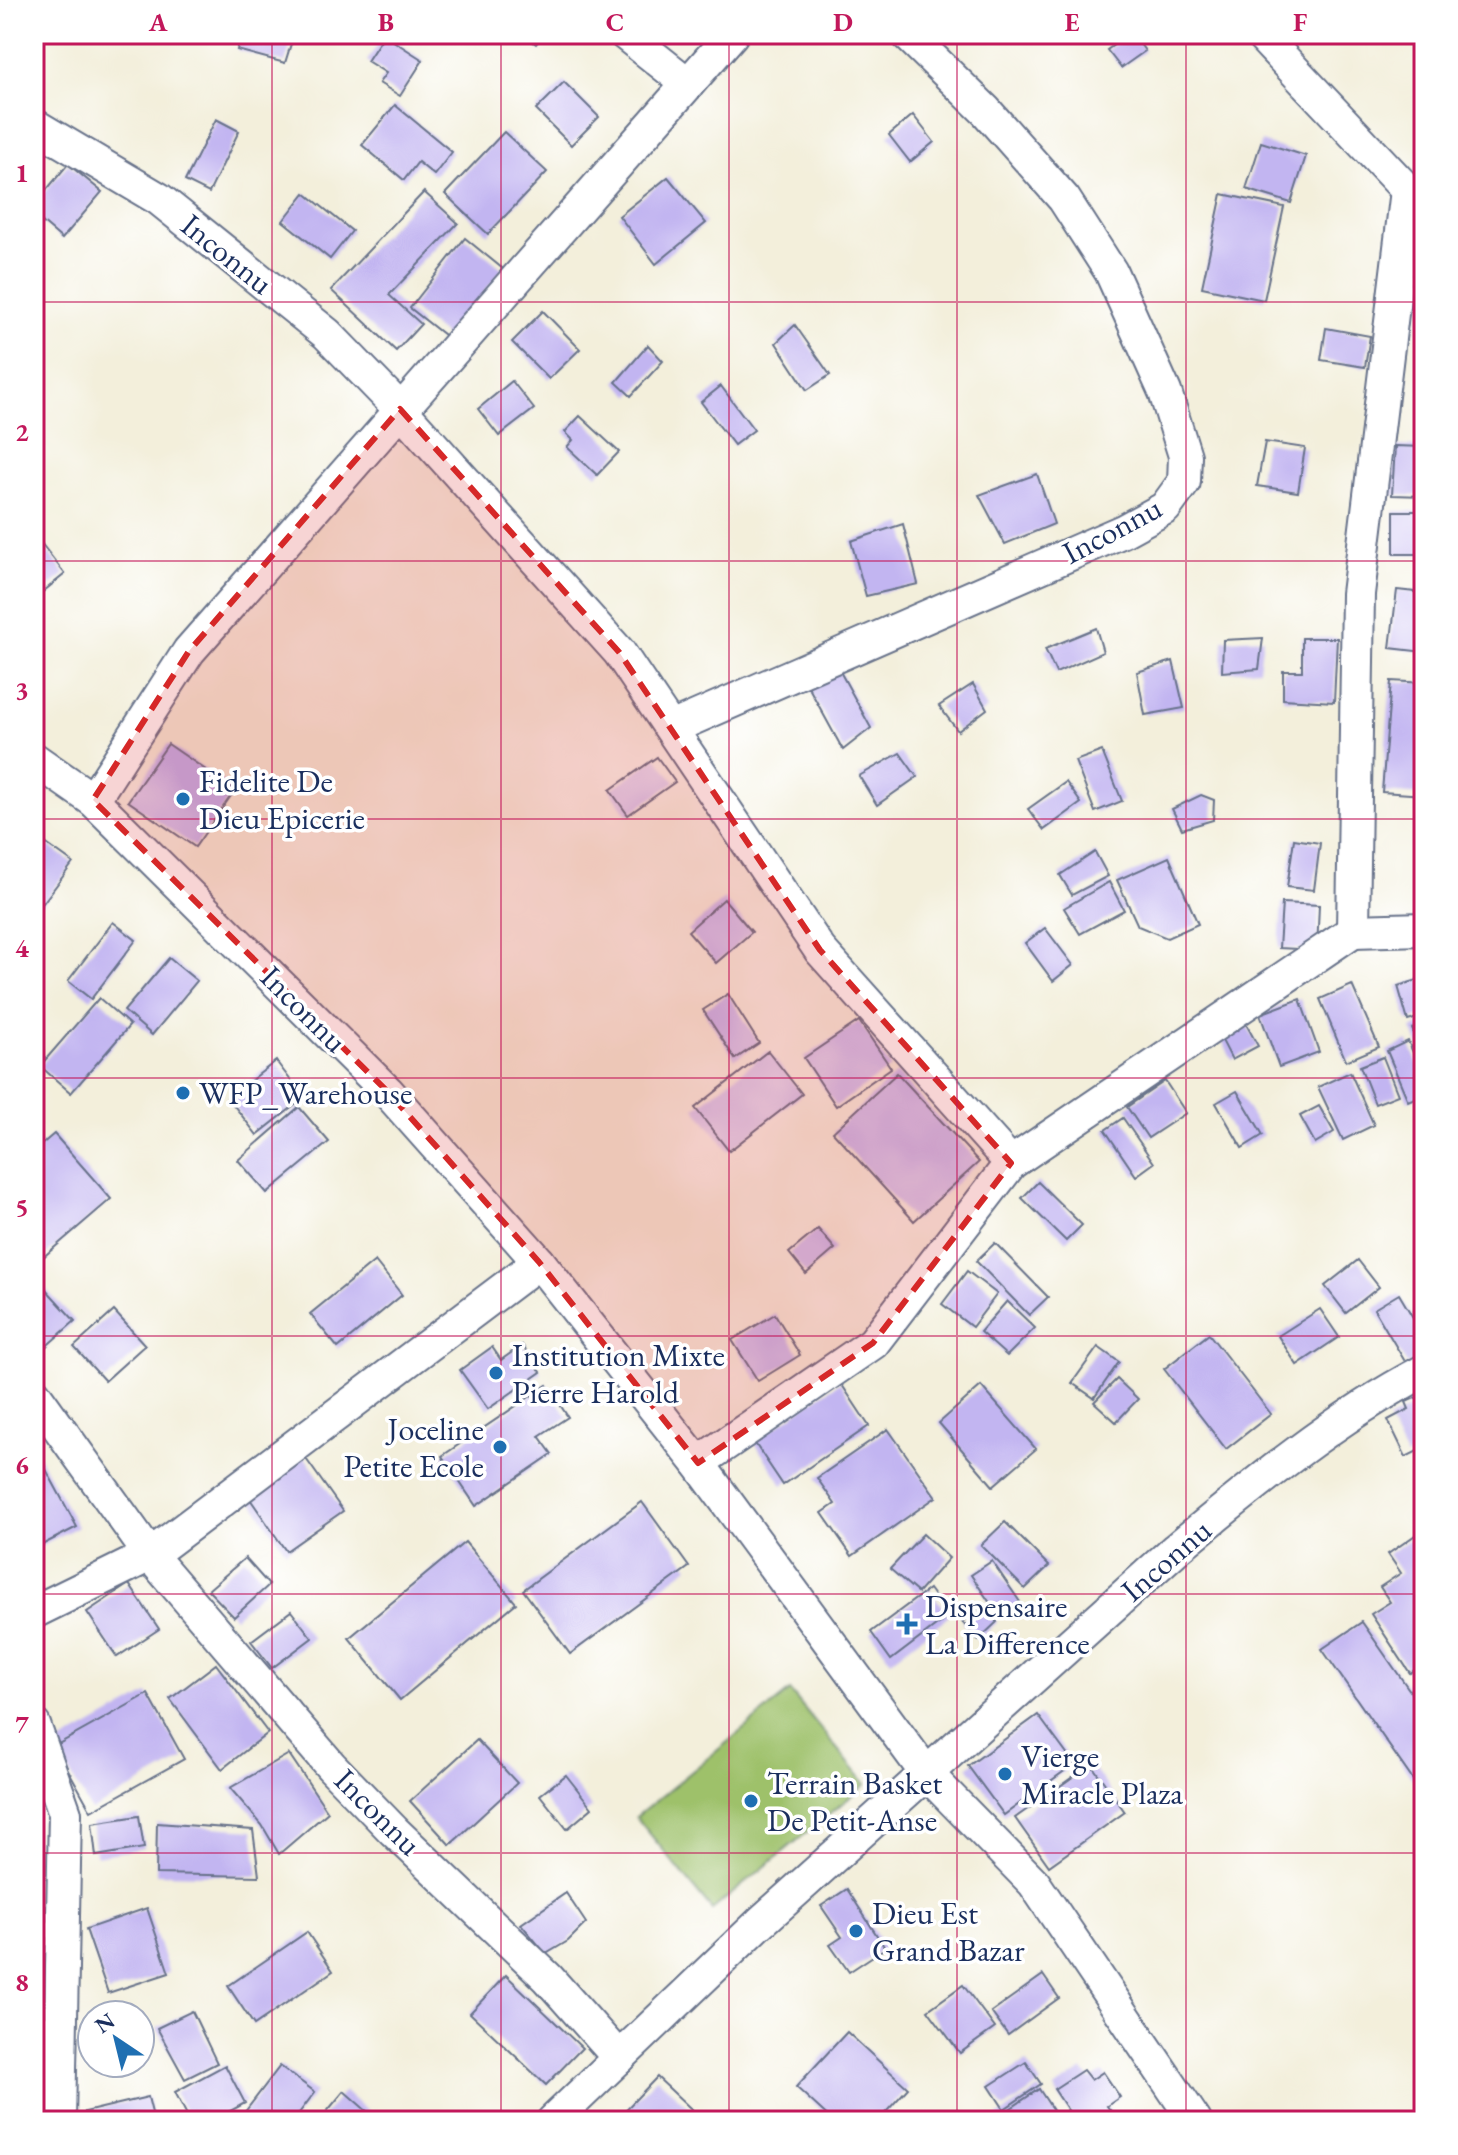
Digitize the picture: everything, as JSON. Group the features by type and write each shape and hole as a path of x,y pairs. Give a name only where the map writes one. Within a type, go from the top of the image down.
{"street":[{"path":"625,34 688,84"},
{"path":"93,800 189,651 732,34"},
{"name":"Inconnu","path":"671,728 1123,531 1165,508 1184,482 1185,456 1165,392 1111,272 1064,199 986,111 907,34"},
{"path":"1260,34 1416,193 1358,594 1353,931"},
{"name":"Inconnu","path":"34,125 159,199 327,334 400,409 619,652 820,950 1011,1163"},
{"name":"Inconnu","path":"34,759 93,800 387,1091 539,1262 698,1463 926,1773 1034,1883 1195,2121"},
{"path":"698,1463 873,1343 1011,1163 1353,931 1424,929"},
{"path":"34,1612 150,1555 539,1262"},
{"name":"Inconnu","path":"553,2121 760,1923 1225,1509 1354,1413 1424,1371"},
{"name":"Inconnu","path":"34,1393 150,1555 331,1766 394,1831 548,1978 619,2058"},
{"path":"34,1725 65,1813 59,2121"}],"highlighted area":[{"path":"400,409 619,652 820,950 1011,1163 873,1343 698,1463 539,1262 387,1091 93,800 189,651"}],"green space":[{"name":"Terrain Basket De Petit-Anse","path":"790,1691 866,1784 712,1910 636,1817"}],"building":[{"path":"242,34 294,34 285,63 237,50"},
{"path":"522,34 544,34 536,44"},
{"path":"1133,34 1145,51 1121,68 1107,50"},
{"path":"384,35 423,60 400,96 379,83 386,73 367,61"},
{"path":"564,82 599,117 571,145 536,110"},
{"path":"395,105 452,152 434,175 418,162 404,180 362,145"},
{"path":"913,115 934,142 910,162 889,135"},
{"path":"216,119 239,131 209,193 185,181"},
{"path":"504,132 547,172 488,234 445,194"},
{"path":"1261,142 1306,156 1291,203 1246,189"},
{"path":"68,164 102,192 62,239 34,215 34,205"},
{"path":"668,177 706,223 656,264 619,216"},
{"path":"424,192 458,223 389,295 421,324 396,351 331,290"},
{"path":"305,193 352,231 330,259 283,221"},
{"path":"1222,194 1284,207 1264,300 1202,287"},
{"path":"465,238 503,269 448,338 410,308"},
{"path":"543,311 580,349 549,379 512,342"},
{"path":"795,325 830,375 807,390 776,343"},
{"path":"1326,328 1370,336 1365,367 1321,360"},
{"path":"648,345 663,361 631,396 616,382"},
{"path":"512,381 534,409 499,436 478,409"},
{"path":"721,386 754,430 734,445 701,402"},
{"path":"580,416 619,452 597,475 567,447 573,440 565,432"},
{"path":"1265,442 1305,448 1298,492 1257,486"},
{"path":"1395,446 1424,447 1424,496 1392,495"},
{"path":"1037,474 1054,524 1005,544 979,495"},
{"path":"1394,511 1424,511 1424,554 1394,554"},
{"path":"903,524 918,584 866,596 851,541"},
{"path":"41,543 65,574 34,599 34,549"},
{"path":"1397,590 1424,593 1424,652 1390,648"},
{"path":"1096,628 1103,652 1056,673 1045,649"},
{"path":"1263,638 1259,669 1222,672 1223,640"},
{"path":"1302,638 1337,638 1334,702 1283,699 1283,671 1302,671"},
{"path":"1173,661 1184,708 1145,715 1137,672"},
{"path":"837,666 871,728 843,750 808,686"},
{"path":"1391,681 1424,683 1424,795 1382,792"},
{"path":"973,684 987,709 958,731 939,706"},
{"path":"168,744 235,790 195,847 128,801"},
{"path":"1102,751 1122,801 1095,812 1075,761"},
{"path":"900,753 917,777 877,805 859,776"},
{"path":"657,757 675,782 628,815 610,790"},
{"path":"1066,782 1081,803 1044,830 1028,809"},
{"path":"1201,795 1214,800 1213,820 1182,829 1172,809"},
{"path":"34,835 73,863 34,915"},
{"path":"1294,839 1320,843 1314,890 1287,887"},
{"path":"1095,852 1108,876 1072,895 1060,875"},
{"path":"1169,857 1198,924 1167,938 1138,926 1117,880"},
{"path":"1109,882 1124,910 1080,934 1064,908"},
{"path":"724,899 752,932 716,963 688,931"},
{"path":"1282,903 1319,905 1317,950 1279,948"},
{"path":"113,922 136,940 91,999 68,981"},
{"path":"1045,928 1073,965 1053,981 1025,943"},
{"path":"169,958 197,981 152,1035 124,1011"},
{"path":"1424,978 1424,1016 1408,1021 1398,986"},
{"path":"1352,985 1379,1047 1346,1061 1320,999"},
{"path":"728,994 759,1043 735,1059 703,1010"},
{"path":"99,998 130,1025 71,1093 40,1066"},
{"path":"1300,999 1319,1052 1279,1067 1260,1014"},
{"path":"1240,1013 1258,1046 1232,1060 1215,1027"},
{"path":"859,1021 891,1068 836,1106 804,1058"},
{"path":"1424,1023 1424,1058 1412,1029"},
{"path":"1408,1041 1424,1078 1424,1094 1408,1101 1387,1051"},
{"path":"768,1051 802,1094 729,1151 695,1108"},
{"path":"1383,1057 1398,1095 1375,1104 1360,1066"},
{"path":"276,1061 304,1098 257,1135 228,1098"},
{"path":"1350,1072 1374,1125 1343,1140 1318,1087"},
{"path":"897,1073 979,1162 914,1221 833,1132"},
{"path":"1165,1081 1186,1113 1148,1138 1127,1107"},
{"path":"1237,1091 1263,1135 1242,1148 1216,1103"},
{"path":"1319,1106 1334,1132 1315,1143 1300,1116"},
{"path":"299,1107 329,1142 267,1193 238,1160"},
{"path":"1123,1118 1154,1163 1136,1176 1105,1130"},
{"path":"54,1134 111,1199 34,1265 34,1151"},
{"path":"1038,1182 1082,1225 1066,1241 1022,1198"},
{"path":"818,1229 835,1249 806,1274 789,1253"},
{"path":"995,1243 1048,1297 1029,1315 976,1261"},
{"path":"1358,1260 1379,1287 1346,1313 1325,1286"},
{"path":"375,1261 402,1295 338,1348 310,1314"},
{"path":"967,1271 997,1294 972,1327 942,1304"},
{"path":"43,1286 75,1321 34,1357 34,1294"},
{"path":"1399,1294 1424,1336 1424,1355 1407,1365 1374,1309"},
{"path":"1007,1301 1035,1328 1007,1356 980,1332"},
{"path":"1424,1304 1424,1328 1414,1310"},
{"path":"1320,1309 1339,1337 1297,1365 1278,1336"},
{"path":"114,1311 145,1345 105,1381 74,1347"},
{"path":"775,1314 800,1355 758,1381 732,1340"},
{"path":"1209,1334 1271,1414 1226,1449 1164,1369"},
{"path":"522,1345 541,1372 488,1409 460,1370 492,1347 501,1360"},
{"path":"1098,1347 1119,1362 1094,1398 1072,1383"},
{"path":"1117,1379 1138,1399 1116,1422 1094,1402"},
{"path":"840,1382 869,1426 783,1485 754,1442"},
{"path":"547,1385 568,1417 539,1436 552,1454 476,1506 442,1456"},
{"path":"981,1386 1036,1449 993,1486 939,1423"},
{"path":"1424,1394 1424,1448 1406,1457 1388,1420 1409,1409 1406,1402"},
{"path":"888,1429 936,1497 852,1556 822,1513 835,1504 817,1478"},
{"path":"34,1447 77,1527 34,1549"},
{"path":"304,1456 343,1511 286,1551 248,1496"},
{"path":"642,1502 689,1567 570,1654 523,1590"},
{"path":"1005,1522 1049,1566 1025,1589 981,1545"},
{"path":"1424,1529 1424,1664 1410,1673 1371,1614 1390,1602 1380,1587 1401,1573 1388,1554"},
{"path":"923,1534 949,1558 918,1593 890,1569"},
{"path":"465,1542 516,1603 400,1700 349,1638"},
{"path":"245,1558 269,1585 234,1617 208,1590"},
{"path":"992,1561 1020,1602 999,1616 971,1575"},
{"path":"129,1584 159,1629 117,1657 87,1612"},
{"path":"929,1589 949,1616 891,1660 871,1632"},
{"path":"981,1605 997,1622 978,1640 962,1622"},
{"path":"291,1611 312,1638 272,1668 251,1641"},
{"path":"1362,1622 1424,1711 1424,1796 1322,1649"},
{"path":"216,1664 268,1733 222,1769 170,1699"},
{"path":"148,1694 184,1759 91,1811 55,1746"},
{"path":"1038,1715 1074,1764 1004,1815 968,1766"},
{"path":"477,1740 517,1783 450,1845 410,1801"},
{"path":"289,1754 328,1812 279,1854 262,1825 230,1788"},
{"path":"1091,1764 1125,1812 1049,1866 1015,1818"},
{"path":"566,1775 592,1808 567,1829 540,1795"},
{"path":"139,1816 144,1848 96,1856 92,1823"},
{"path":"157,1823 253,1830 259,1876 156,1874"},
{"path":"847,1889 885,1948 849,1972 830,1945 842,1937 821,1906"},
{"path":"566,1893 586,1923 568,1941 546,1954 521,1924"},
{"path":"147,1908 169,1973 108,1993 86,1929"},
{"path":"307,1932 333,1971 254,2025 228,1986"},
{"path":"506,1975 582,2048 546,2085 470,2013"},
{"path":"1043,1975 1059,1998 1008,2035 991,2012"},
{"path":"963,1985 995,2028 960,2053 928,2010"},
{"path":"192,2011 217,2063 185,2079 157,2028"},
{"path":"847,2032 908,2088 878,2121 833,2121 796,2087"},
{"path":"1026,2062 1041,2084 1004,2109 989,2086"},
{"path":"225,2065 245,2103 212,2121 190,2121 175,2092"},
{"path":"280,2066 315,2092 293,2121 238,2121"},
{"path":"1083,2070 1091,2080 1103,2072 1120,2097 1107,2106 1118,2121 1075,2121 1054,2089"},
{"path":"657,2077 704,2121 615,2121"},
{"path":"1039,2089 1060,2121 992,2121"},
{"path":"344,2091 378,2121 319,2121"},
{"path":"148,2097 154,2121 87,2121 85,2112"}],"place":[{"name":"Fidelite De Dieu Epicerie","path":"183,799"},
{"name":"WFP_Warehouse","path":"183,1093"},
{"name":"Institution Mixte Pierre Harold","path":"496,1373"},
{"name":"Joceline Petite Ecole","path":"500,1447"},
{"name":"Dispensaire La Difference","path":"907,1624"},
{"name":"Vierge Miracle Plaza","path":"1005,1774"},
{"name":"Terrain Basket De Petit-Anse","path":"751,1801"},
{"name":"Dieu Est Grand Bazar","path":"856,1931"}]}
